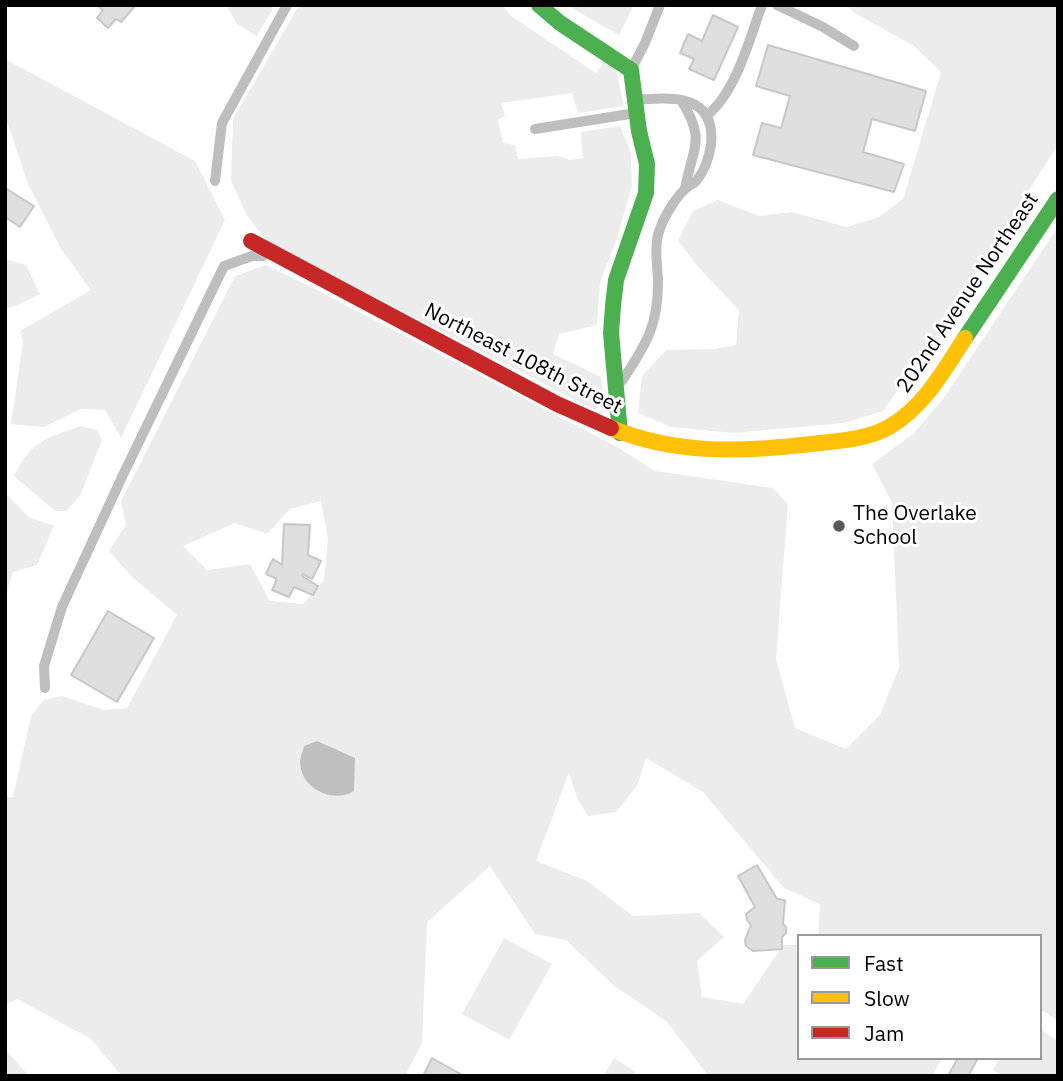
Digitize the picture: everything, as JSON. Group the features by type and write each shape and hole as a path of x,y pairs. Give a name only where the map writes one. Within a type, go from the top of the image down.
{"street":[{"path":"539,5 548,15 612,54 631,70 639,131 647,164 646,193 616,280 611,333 620,433"},
{"name":"202nd Avenue Northeast","path":"912,412 1058,199"},
{"name":"Northeast 108th Street","path":"251,241 588,419 620,433 667,446 692,450 789,447 866,437 887,431 912,412"}],"lane":[{"path":"215,181 222,123 286,5"},
{"path":"631,70 660,5"},
{"path":"706,116 718,107 727,93 762,5"},
{"path":"777,5 824,27 854,46"},
{"path":"681,98 695,128 697,144 685,189"},
{"path":"535,128 681,98 700,107 712,135 709,158 697,180 685,189 666,216 658,236 656,312 652,332 616,389"},
{"path":"45,688 44,666 62,607 224,266 251,257 280,256"}],"shaded area":[{"path":"226,5 275,5 257,36 237,24"},
{"path":"299,5 502,5 511,16 596,73 607,58 616,70 624,106 578,113 572,93 501,103 505,116 498,120 503,143 515,145 518,159 558,156 570,160 583,158 581,132 620,126 631,153 632,186 617,238 600,282 597,325 559,334 553,354 601,377 604,401 595,410 268,242 247,216 231,181 233,119"},
{"path":"566,5 634,5 619,35"},
{"path":"846,5 1058,5 1058,145 925,353 883,411 844,423 734,433 671,427 638,413 642,376 666,350 715,349 736,345 739,310 698,267 678,240 693,211 718,200 759,216 792,212 846,227 879,217 903,199 941,72 914,46 853,12"},
{"path":"5,59 195,161 225,220 121,438 105,410 81,409 44,427 11,424 23,342 20,331 91,290 61,249 28,184 5,115"},
{"path":"1058,227 1057,1020 1042,1010 1042,934 818,934 820,904 784,888 703,792 646,758 637,786 616,812 588,816 578,800 569,773 536,861 587,881 633,916 699,913 724,937 697,961 702,997 743,1004 783,945 797,945 797,1060 941,1060 932,1076 708,1075 666,1021 613,985 566,940 535,934 490,866 427,922 422,1043 405,1076 122,1076 91,1039 17,999 5,1005 5,798 13,797 31,716 44,700 62,696 104,710 127,708 177,615 131,576 109,551 126,525 121,501 235,276 266,265 619,448 655,471 773,488 788,504 776,659 795,728 846,749 880,715 899,668 892,503 872,464 913,434 943,399","holes":["321,501 328,539 324,580 303,604 270,601 250,564 207,570 183,546 235,523 267,534 290,509"]},
{"path":"5,259 26,265 40,294 16,306 5,308"},
{"path":"81,426 97,430 102,440 80,496 66,511 55,511 14,476 27,455 41,442"},
{"path":"5,493 29,517 54,526 37,565 13,572 5,599"},
{"path":"317,741 355,758 354,791 346,795 328,795 312,787 306,780 300,763 304,746"},
{"path":"504,938 552,964 509,1040 462,1014"},
{"path":"1042,1030 1058,1041 1058,1076 1004,1076 993,1070 999,1060 1042,1060"},
{"path":"5,1049 29,1076 5,1076"},
{"path":"614,1058 636,1072 633,1076 603,1076"}],"building":[{"path":"96,5 136,5 121,22 116,19 108,28 97,18 103,10"},
{"path":"713,15 738,27 714,80 689,69 694,59 680,53 688,34 702,41"},
{"path":"768,45 926,91 915,131 872,119 863,152 904,164 894,192 753,155 762,123 781,128 790,96 756,86"},
{"path":"5,188 34,206 20,227 5,217"},
{"path":"284,524 310,525 308,555 321,561 312,579 303,574 302,576 318,586 313,595 294,587 289,597 272,590 277,579 266,574 273,559 282,565"},
{"path":"108,611 154,638 117,702 71,675"},
{"path":"757,865 777,899 785,900 783,924 786,933 782,937 782,949 753,951 746,946 745,940 751,925 746,914 755,907 738,876"},
{"path":"432,1058 464,1076 423,1076"},
{"path":"957,1060 977,1060 968,1076 948,1076"}],"traffic: fast":[{"path":"539,5 560,23 631,70 639,131 647,164 646,193 616,280 613,306 611,333 620,433"},
{"path":"965,338 1058,199"}],"traffic: slow":[{"path":"611,428 660,443 735,450 785,447 861,437 889,427 913,409 941,375 965,338"}],"traffic: jam":[{"path":"251,241 557,404 611,428"}],"place":[{"name":"The Overlake School","path":"839,526"}]}
